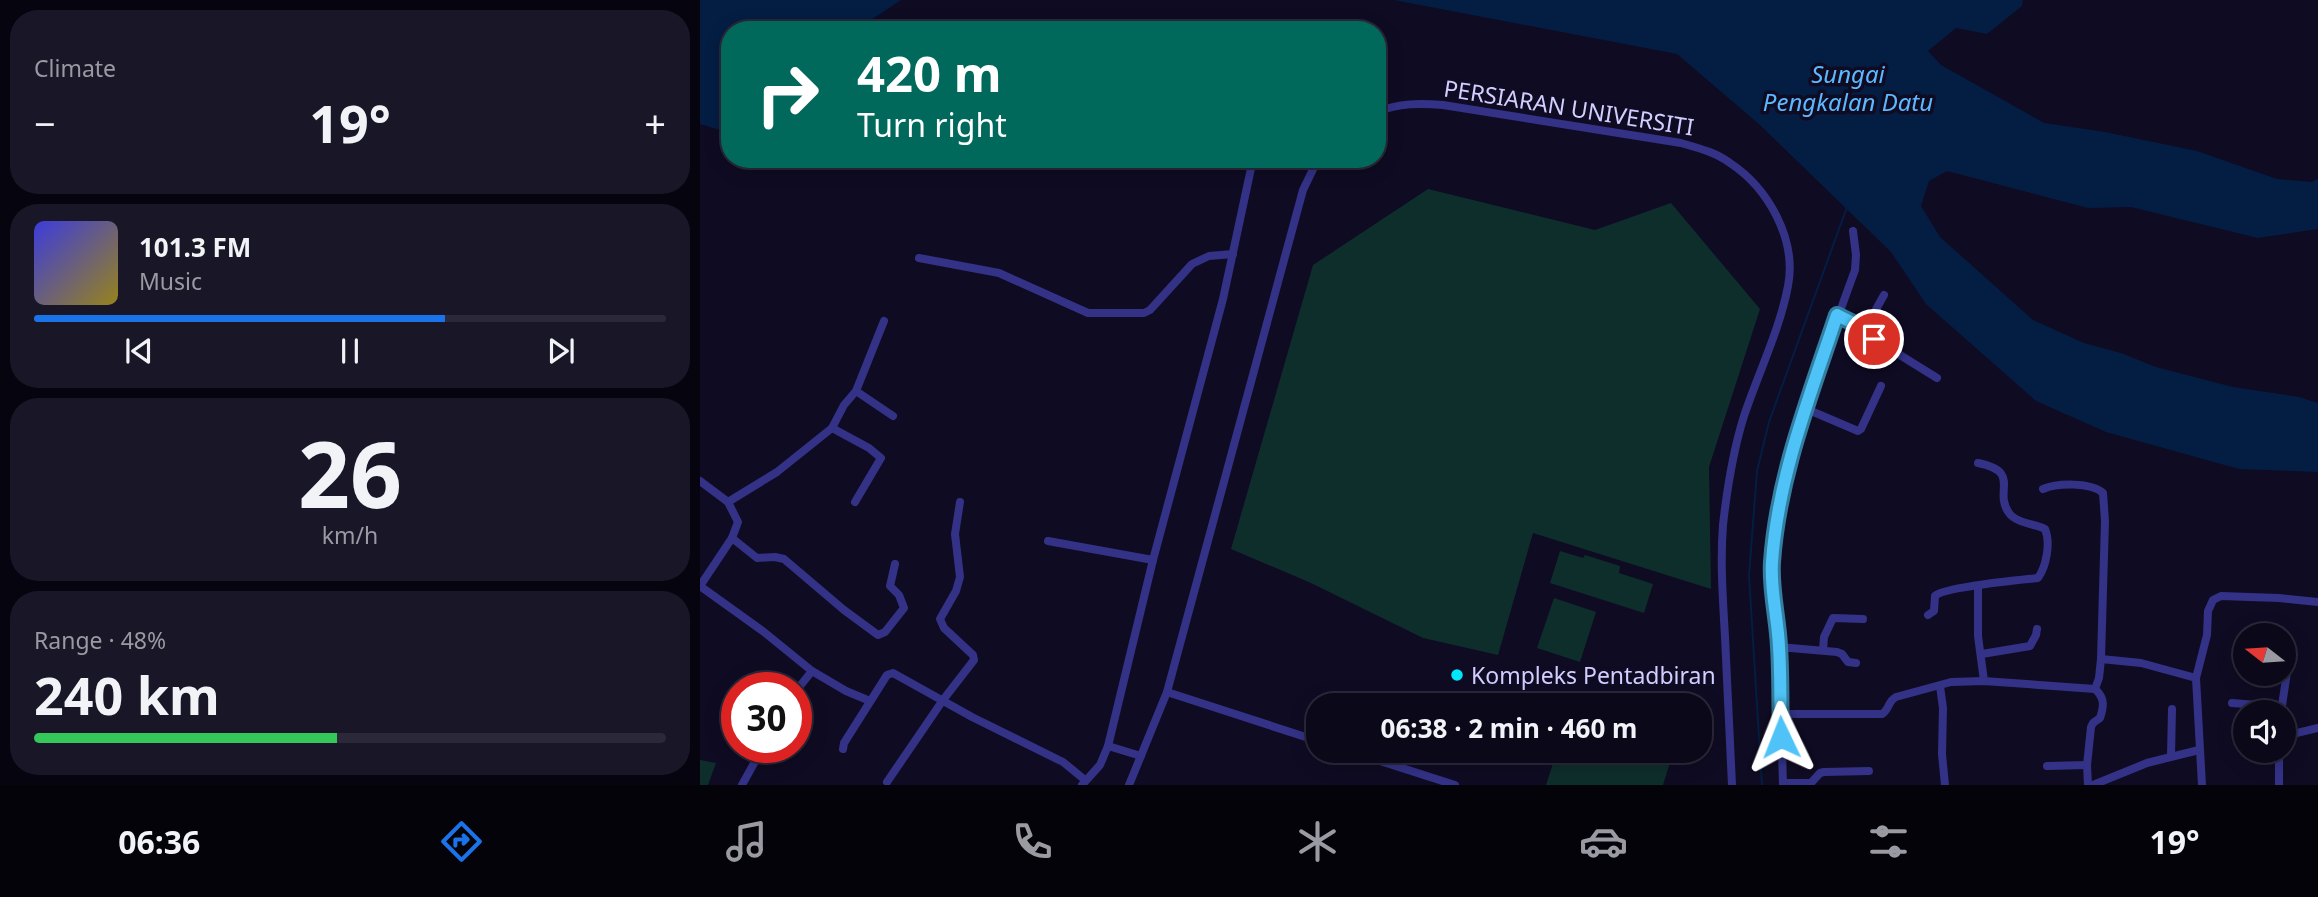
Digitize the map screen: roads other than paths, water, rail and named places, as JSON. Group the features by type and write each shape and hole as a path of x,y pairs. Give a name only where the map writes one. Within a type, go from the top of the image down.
{"street":[{"name":"PERSIARAN UNIVERSITI","path":"1386,108 1416,102 1443,105 1681,143 1706,150 1729,162 1764,194 1775,213 1784,233 1789,284 1743,419 1733,461 1723,526 1722,581 1732,785"},
{"path":"843,749 870,701 891,673 1063,762 1083,783 1102,762 1233,254 1251,168"},
{"path":"1129,785 1167,692 1303,190 1314,168"},
{"path":"1853,231 1856,255 1854,270 1804,408 1777,523 1772,565 1779,647 1783,784 1811,783 1824,772 1869,771"},
{"path":"919,258 999,274 1063,303 1097,314 1144,313 1150,310 1192,264 1209,256 1233,254"},
{"path":"1865,329 1884,295"},
{"path":"1837,315 1865,329 1879,342 1937,378"},
{"path":"727,502 777,472 832,428 844,405 856,391 884,321"},
{"path":"1804,408 1858,431 1881,386"},
{"path":"856,391 893,416"},
{"path":"832,428 869,448 881,458 855,502"},
{"path":"1928,615 1934,611 1937,593 1998,581 2038,578 2044,569 2048,537 2045,529 2012,517 2008,512 2000,471 1978,463"},
{"path":"700,481 727,502 738,522 732,538 700,586 812,671 846,691 870,701"},
{"path":"2043,489 2058,484 2098,488 2103,493 2105,520 2101,659 2095,689"},
{"path":"887,782 974,660 973,655 944,628 940,619 956,591 960,577 955,534 960,502"},
{"path":"732,538 757,558 779,557 792,564 844,610 878,635 885,632 904,608 899,595 889,584 895,564"},
{"path":"1048,541 1153,560"},
{"path":"1978,586 1978,636 1984,681"},
{"path":"2202,785 2196,678 2207,635 2208,611 2213,600 2221,596 2279,598 2318,603"},
{"path":"1823,650 1824,637 1833,618 1863,619"},
{"path":"1982,654 2030,646 2037,629"},
{"path":"1779,647 1840,652 1846,661 1856,663"},
{"path":"2101,659 2141,663 2196,678"},
{"path":"1780,714 1882,714 1896,697 1951,682 1984,681 2095,689 2103,700 2103,710 2100,718 2091,727 2087,765 2090,785 2124,771 2199,750"},
{"path":"1940,686 1945,785"},
{"path":"1167,692 1306,737"},
{"path":"2171,756 2172,709"},
{"path":"2296,733 2318,728"},
{"path":"1108,746 1141,756"},
{"path":"742,785 754,763"},
{"path":"1386,763 1455,785"},
{"path":"2279,763 2279,785"},
{"path":"2047,766 2087,765"}],"water":[{"path":"700,0 901,0 870,21 721,21 721,130 700,124"},
{"name":"Sungai Pengkalan Datu","path":"1394,0 2023,0 2022,6 1987,34 1956,28 1928,51 1941,65 2044,123 2105,132 2197,151 2277,179 2312,182 2318,179 2318,229 2258,238 2131,207 2088,208 1947,171 1929,181 1921,206 1940,237 2033,320 2084,343 2121,353 2156,367 2233,387 2299,397 2318,403 2318,472 2239,469 2106,432 2036,401 1926,304 1891,252 1760,125 1677,54"}],"waterway":[{"path":"1762,785 1749,576 1757,471 1769,422 1847,207"}],"place":[{"name":"Kompleks Pentadbiran","path":"1457,675"}]}
